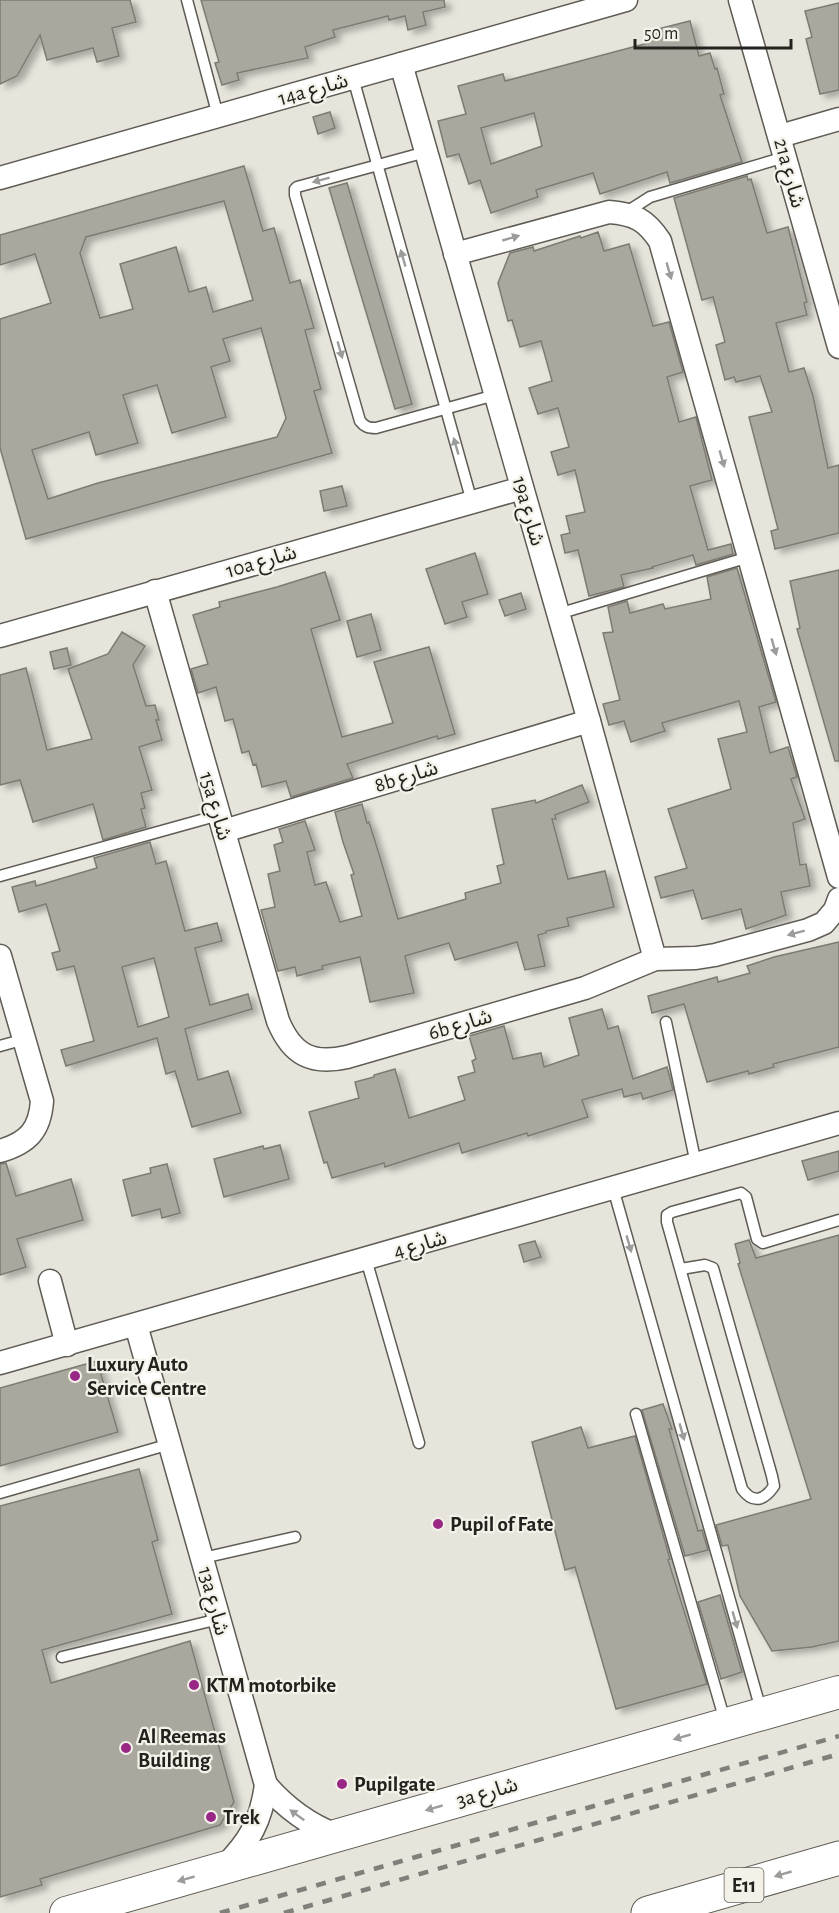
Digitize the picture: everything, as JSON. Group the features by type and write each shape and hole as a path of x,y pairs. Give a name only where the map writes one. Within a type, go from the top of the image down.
{"highway":[{"name":"E11","path":"648,1913 839,1858"}],"street":[{"name":"14a شارع","path":"0,178 626,0"},
{"name":"21a شارع","path":"740,0 839,347"},
{"name":"19a شارع","path":"401,64 655,959"},
{"path":"783,146 839,119"},
{"path":"455,254 609,212 625,213 639,218 652,228 660,241 839,877"},
{"name":"10a شارع","path":"0,636 522,488"},
{"name":"15a شارع","path":"154,591 278,1021"},
{"name":"8b شارع","path":"221,823 589,722"},
{"path":"655,959 715,955 808,930 824,923 835,910 839,899"},
{"path":"0,956 42,1101 41,1116 35,1129 25,1140 0,1151"},
{"name":"6b شارع","path":"278,1021 285,1037 297,1051 312,1059 330,1061 585,988 655,959"},
{"name":"شارع 4","path":"0,1363 839,1123"},
{"path":"50,1281 67,1345"},
{"name":"13a شارع","path":"136,1325 266,1785 263,1808 254,1830 241,1850 224,1867"},
{"name":"3a شارع","path":"66,1913 839,1692"},
{"path":"266,1785 297,1816 315,1827 336,1835"}],"lane":[{"path":"187,0 218,116"},
{"path":"353,78 472,502"},
{"path":"625,213 650,197 783,146"},
{"path":"426,152 297,187 295,195 360,421 367,427 376,428 495,395"},
{"path":"558,614 749,557"},
{"path":"0,876 221,823"},
{"path":"666,1022 696,1164"},
{"path":"0,1046 25,1039"},
{"path":"613,1188 762,1714"},
{"path":"681,1269 705,1265 713,1268 774,1486 768,1495 758,1499 747,1496 742,1489 681,1269 667,1218 672,1212 743,1193 757,1239 763,1243 839,1220"},
{"path":"366,1259 419,1443"},
{"path":"636,1414 726,1724"},
{"path":"0,1493 170,1444"},
{"path":"203,1558 295,1537"},
{"path":"62,1657 219,1618"}],"building":[{"path":"0,0 130,0 136,22 112,28 119,56 97,62 93,48 47,60 40,35 17,76 0,84"},
{"path":"201,0 444,0 445,7 423,12 426,25 408,30 405,16 389,20 388,16 333,30 335,37 305,47 308,58 237,73 239,80 222,85 215,63 219,62"},
{"path":"839,3 839,90 820,94 806,39 812,37 805,11"},
{"path":"690,21 699,56 710,53 715,69 717,68 724,94 720,95 742,162 670,183 667,172 600,194 593,173 536,190 538,197 491,213 480,180 469,184 459,154 447,157 438,121 466,114 458,86 503,74 505,81 648,43 646,32","holes":["534,113 542,146 491,164 481,128"]},
{"path":"330,112 335,128 318,134 313,117"},
{"path":"244,166 263,231 274,228 290,283 300,280 314,328 305,330 321,389 314,391 332,453 26,539 0,448 0,319 51,303 35,254 0,265 0,235","holes":["224,201 253,300 213,312 206,287 189,292 176,247 120,264 133,309 100,318 80,253 86,237","261,328 286,418 277,437 98,483 48,499 32,450 89,432 96,455 138,443 123,395 157,385 172,433 226,417 211,367 230,361 223,339"]},
{"path":"747,176 748,180 751,179 767,233 788,227 807,302 804,303 807,315 776,323 789,372 804,368 813,396 828,468 839,465 839,533 775,549 771,531 778,529 749,417 772,412 760,376 736,382 734,377 725,380 716,345 725,342 713,297 702,300 674,198"},
{"path":"347,183 412,404 395,409 329,188"},
{"path":"598,232 604,251 629,244 653,326 669,322 683,372 667,377 679,422 696,417 712,480 690,486 708,550 731,544 733,554 696,565 693,555 653,568 621,575 624,587 589,596 578,550 565,553 561,535 570,533 566,516 585,512 575,470 558,475 551,452 569,447 558,408 538,414 529,388 552,381 541,341 520,347 512,320 508,321 498,283 510,253 533,247 534,251"},
{"path":"342,486 347,506 324,511 320,491"},
{"path":"475,553 488,594 462,602 467,617 445,624 426,569"},
{"path":"737,568 776,702 759,707 770,753 788,747 797,777 791,779 805,819 793,823 800,865 806,864 810,886 781,892 786,915 746,929 741,909 702,919 693,890 661,898 655,877 687,868 668,809 731,789 718,739 747,732 739,701 662,723 665,731 631,742 624,721 609,725 603,704 620,700 603,633 613,632 608,607 627,601 630,613 663,604 665,609 711,599 707,577"},
{"path":"839,570 839,761 835,761 797,629 800,628 790,581"},
{"path":"325,572 340,620 311,629 342,737 393,723 374,662 429,647 455,734 438,739 437,736 347,764 353,778 291,797 286,781 262,787 256,764 253,765 249,751 242,753 233,719 225,721 216,687 198,693 191,669 208,664 193,615 220,607 219,602"},
{"path":"521,593 526,609 505,616 499,600"},
{"path":"371,614 381,650 357,657 347,621"},
{"path":"122,632 145,646 133,665 146,706 155,705 159,720 156,720 162,740 139,747 152,790 141,793 145,808 141,809 146,827 103,840 93,804 33,822 20,780 0,785 0,675 26,668 47,750 92,739 68,669 108,654"},
{"path":"67,648 71,665 54,669 50,652"},
{"path":"582,785 589,802 555,815 556,819 552,819 568,879 605,871 614,907 567,918 569,926 538,935 545,966 525,970 517,942 455,960 449,943 405,956 414,993 370,1002 360,957 322,966 323,969 297,976 295,967 278,971 261,910 275,907 268,874 280,871 274,845 283,842 279,829 305,821 315,850 307,852 315,885 326,882 340,922 362,916 351,875 354,874 335,812 362,804 398,919 466,899 465,893 501,883 497,866 504,864 492,809 535,800 536,803"},
{"path":"150,842 156,864 166,861 185,931 217,923 222,941 195,948 210,1005 248,994 252,1009 185,1029 198,1080 228,1071 241,1113 192,1127 175,1071 166,1074 157,1038 66,1066 61,1050 94,1041 74,966 57,970 52,953 60,951 46,904 19,912 12,887 35,881 36,886 97,868 94,858","holes":["154,958 169,1017 138,1027 122,967"]},
{"path":"839,942 839,1047 773,1064 774,1067 749,1074 748,1071 707,1082 684,1004 652,1013 648,996 717,977 718,982 750,973 747,966 774,957"},
{"path":"602,1009 608,1029 618,1026 633,1079 667,1067 673,1090 643,1099 641,1093 624,1097 622,1089 582,1100 588,1117 528,1136 527,1133 462,1153 459,1143 385,1167 384,1163 332,1178 327,1162 324,1163 309,1112 359,1098 355,1082 395,1069 409,1118 465,1100 458,1077 475,1072 472,1061 476,1059 469,1036 504,1026 513,1059 541,1053 544,1067 579,1055 569,1018"},
{"path":"280,1145 289,1179 224,1197 214,1159 263,1146 264,1149"},
{"path":"839,1151 839,1171 808,1180 802,1161"},
{"path":"6,1163 16,1196 71,1179 83,1220 17,1239 26,1267 0,1275 0,1164"},
{"path":"167,1164 180,1213 162,1218 160,1209 132,1216 123,1180 151,1173 150,1168"},
{"path":"839,1235 839,1641 812,1647 772,1651 740,1596 728,1545 722,1546 716,1525 811,1499 738,1264 740,1263 735,1244 749,1240 756,1258"},
{"path":"535,1241 541,1257 524,1262 519,1245"},
{"path":"97,1361 118,1432 0,1466 0,1388"},
{"path":"663,1404 672,1429 669,1429 698,1531 702,1530 708,1550 685,1556 642,1410"},
{"path":"581,1427 588,1448 635,1436 670,1559 668,1560 707,1684 616,1709 575,1567 565,1570 532,1442"},
{"path":"139,1469 158,1540 152,1542 172,1614 42,1650 51,1683 190,1641 234,1802 220,1825 40,1879 42,1885 0,1897 0,1506"},
{"path":"720,1595 742,1672 721,1679 698,1602"}],"railway":[{"path":"220,1913 839,1736"},
{"path":"284,1913 839,1754"}],"place":[{"name":"Luxury Auto Service Centre","path":"75,1376"},
{"name":"Pupil of Fate","path":"438,1524"},
{"name":"KTM motorbike","path":"194,1685"},
{"name":"Al Reemas Building","path":"126,1748"},
{"name":"Pupilgate","path":"342,1784"},
{"name":"Trek","path":"211,1817"}]}
